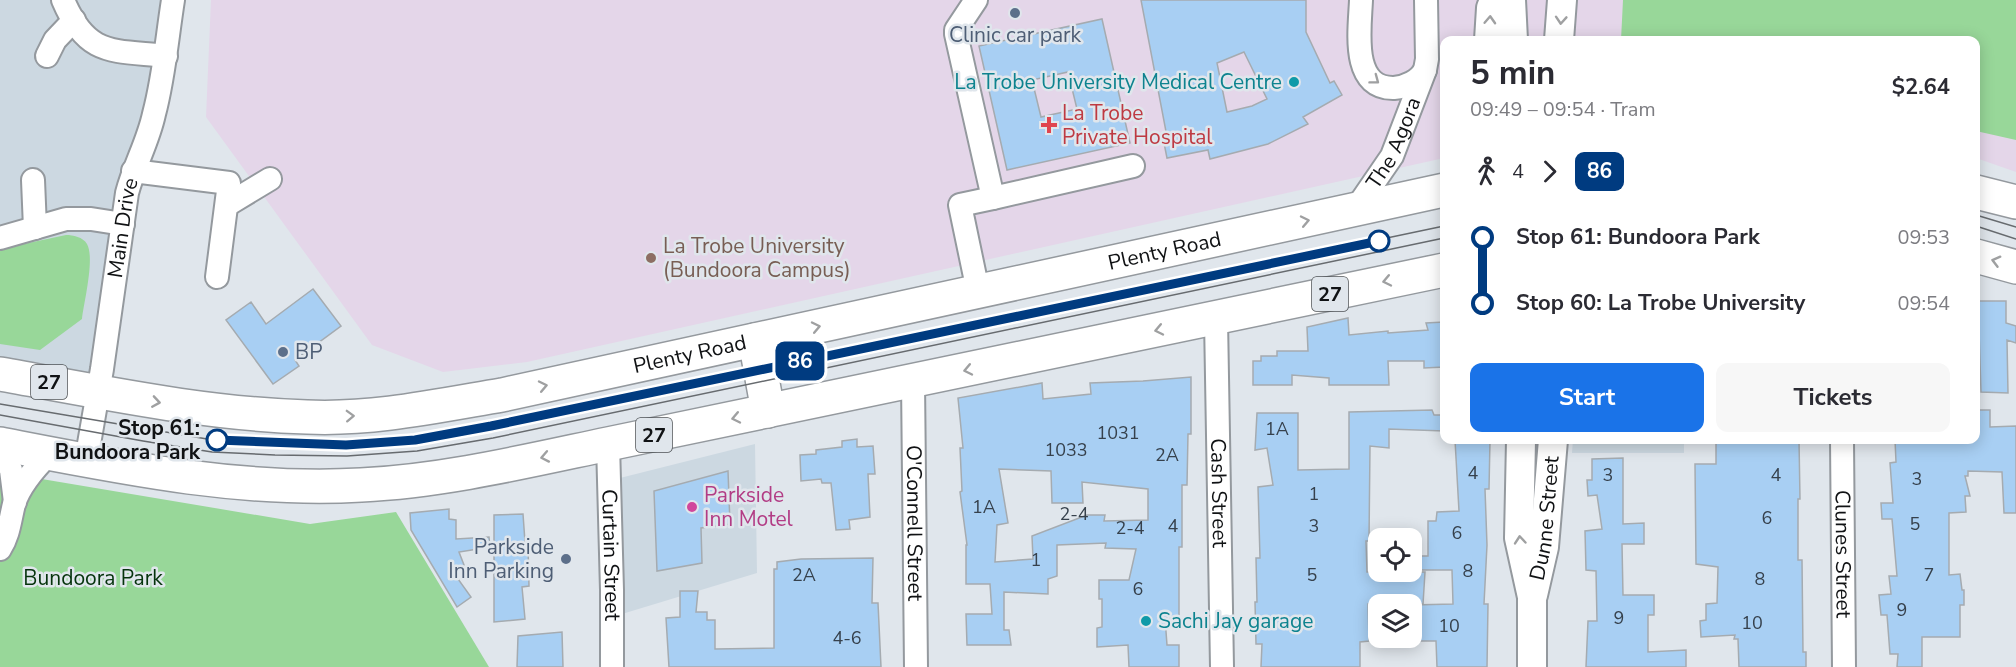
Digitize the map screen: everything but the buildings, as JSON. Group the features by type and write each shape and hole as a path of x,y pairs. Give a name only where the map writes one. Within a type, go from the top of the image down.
{"highway":[{"name":"Plenty Road","path":"0,374 99,393 214,411 309,418 407,411 502,395 1431,193"},
{"path":"1980,193 2016,202"},
{"path":"1980,257 2016,267"},
{"name":"27","path":"0,446 205,480 305,486 361,485 430,478 608,444 1440,271"},
{"path":"755,340 768,411"}],"main road":[{"path":"1489,36 1491,8 1494,0"},
{"path":"1511,0 1513,36"},
{"path":"1559,36 1562,0"},
{"path":"1431,193 1440,180"},
{"path":"1521,452 1541,444"},
{"name":"Dunne Street","path":"1532,597 1544,547 1551,444"},
{"name":"Dunne Street","path":"1521,452 1519,538 1532,597 1532,667"}],"street":[{"path":"63,0 81,32 100,47 166,56"},
{"name":"Main Drive","path":"86,461 99,393 127,193 154,117 166,56 173,0"},
{"path":"976,0 956,30 956,34 993,198"},
{"name":"The Agora","path":"1361,0 1360,57 1369,76 1384,86 1399,87 1418,79 1425,70"},
{"name":"The Agora","path":"1355,210 1392,156 1425,70 1427,59 1426,0"},
{"path":"47,56 55,40 74,21"},
{"path":"978,291 960,204 1133,166"},
{"path":"133,171 230,183 217,277"},
{"path":"227,205 270,179"},
{"path":"33,180 34,228"},
{"path":"0,238 66,219 91,219 123,224"},
{"name":"Cash Street","path":"1216,319 1221,667"},
{"name":"O'Connell Street","path":"914,381 916,667"},
{"name":"Curtain Street","path":"608,444 612,667"},
{"name":"Clunes Street","path":"1842,444 1844,667"},
{"path":"0,446 10,470 15,502"},
{"path":"0,549 6,540 15,502 31,473 49,453"}],"shaded area":[{"path":"0,0 173,0 99,393 0,374"},
{"name":"La Trobe University (Bundoora Campus)","path":"211,0 2016,0 2016,172 1980,159 1980,36 1440,36 1440,159 527,362 443,372 372,345 206,117"},
{"name":"Parkside Inn Motel","path":"755,444 757,573 622,614 616,479"},
{"path":"1573,444 1684,444 1684,453 1572,453"}],"green space":[{"path":"1623,0 2016,0 2016,140 1980,132 1980,36 1621,36"},
{"path":"66,235 83,240 89,251 89,269 82,319 40,350 0,344 0,249"},
{"name":"Bundoora Park","path":"0,472 310,524 396,512 489,667 0,667"}],"tram line":[{"path":"1980,216 2016,227"},
{"path":"0,404 213,440 347,445 415,440 1440,227"},
{"path":"1980,227 2016,239"},
{"path":"0,415 212,452 347,456 417,451 493,438 1440,239"},
{"name":"86","path":"217,440 346,445 415,440 1379,241"}],"place":[{"name":"Clinic car park","path":"1015,13"},
{"name":"La Trobe University Medical Centre","path":"1294,82"},
{"name":"La Trobe Private Hospital","path":"1049,125"},
{"name":"La Trobe University (Bundoora Campus)","path":"651,258"},
{"name":"BP","path":"283,352"},
{"name":"Stop 61: Bundoora Park","path":"217,440"},
{"name":"Parkside Inn Motel","path":"692,507"},
{"name":"Parkside Inn Parking","path":"566,559"},
{"name":"Sachi Jay garage","path":"1146,621"}]}
